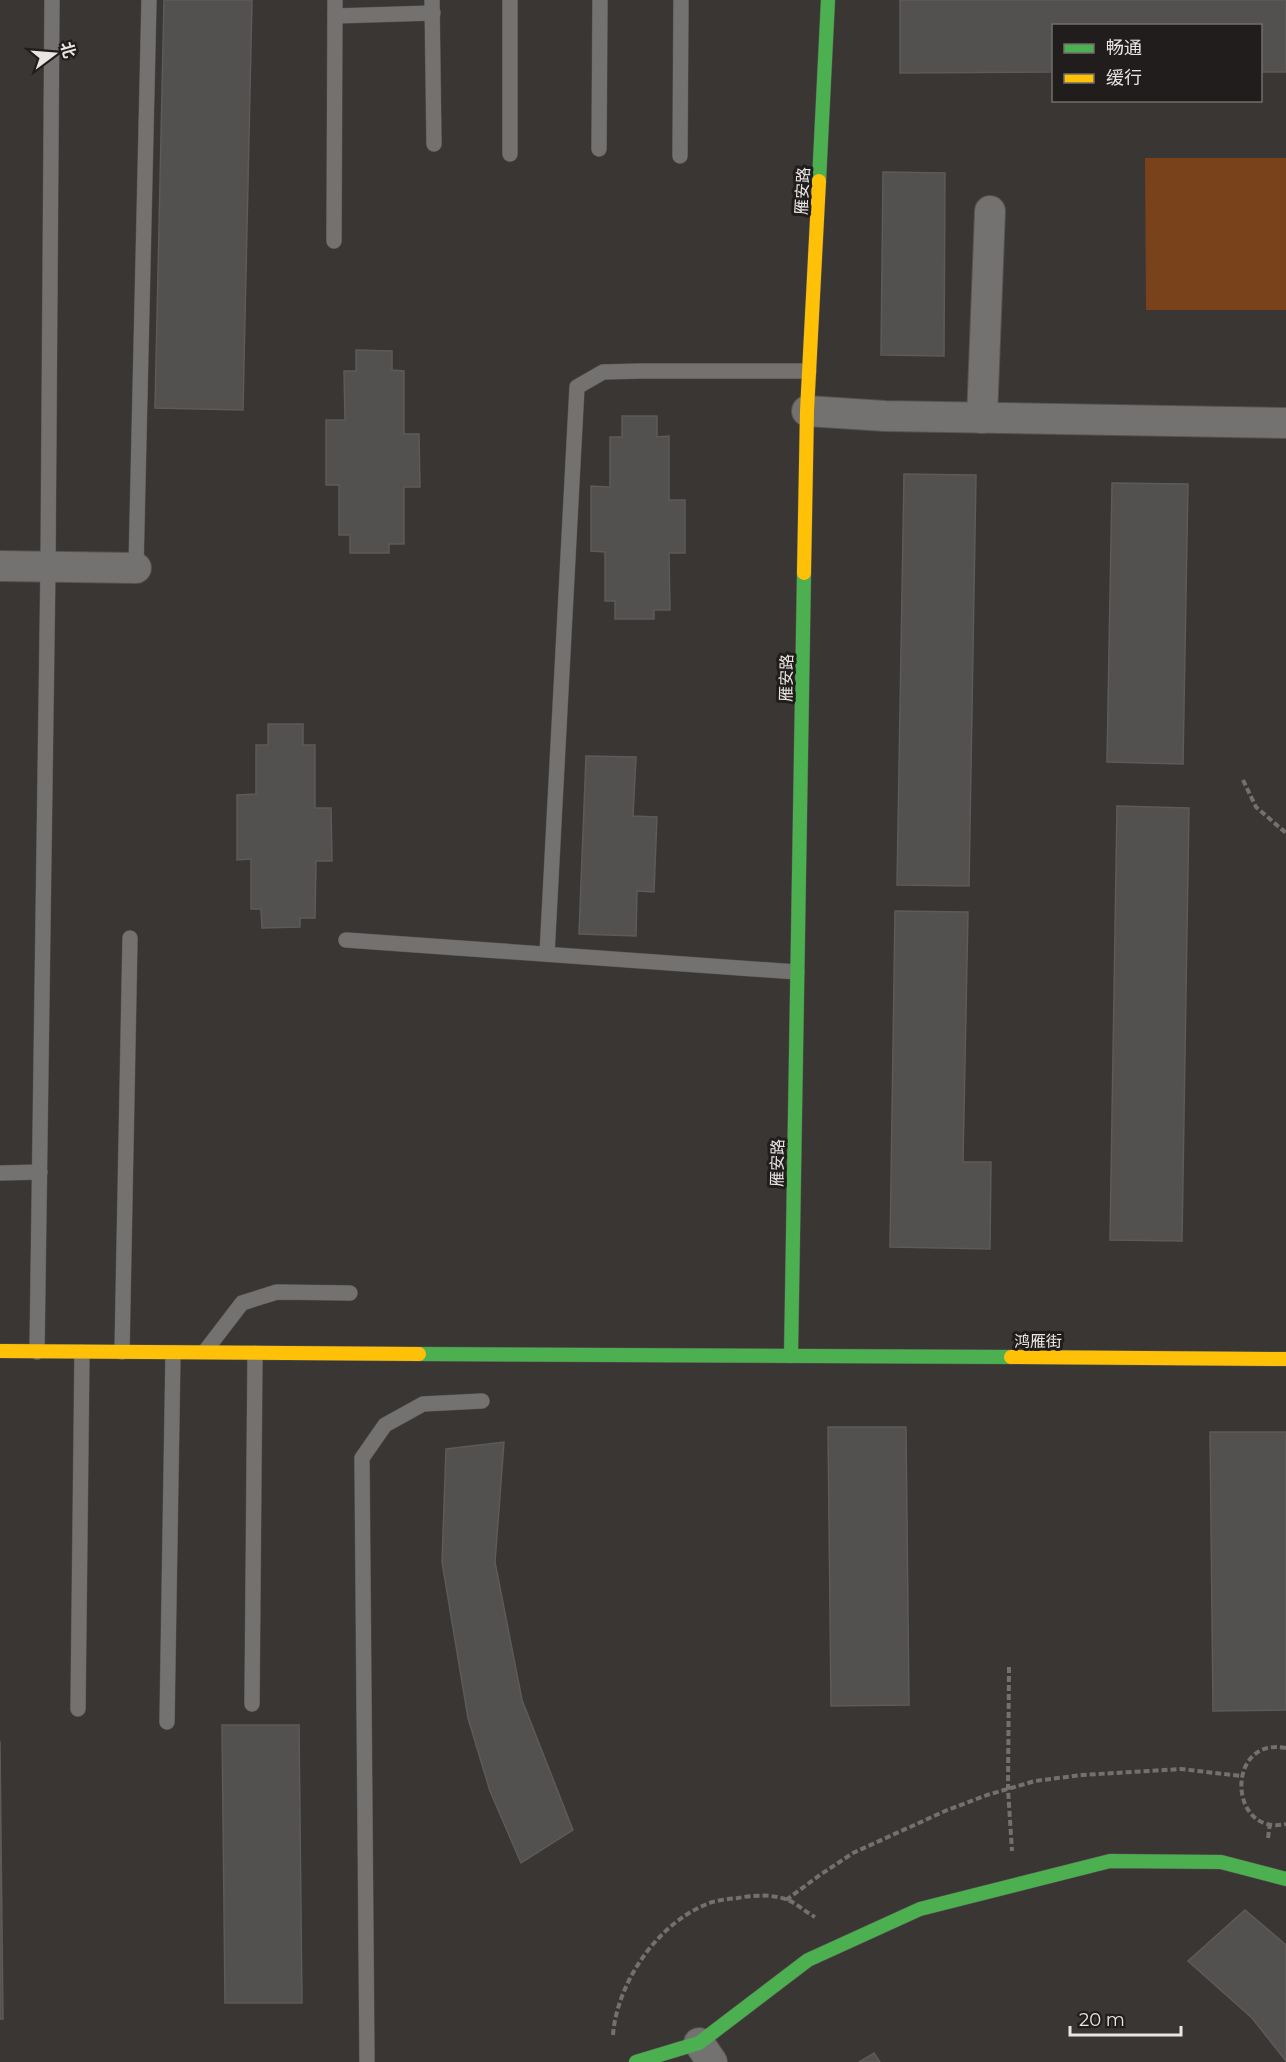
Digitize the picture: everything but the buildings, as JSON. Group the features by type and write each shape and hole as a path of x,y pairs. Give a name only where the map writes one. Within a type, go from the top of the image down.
{"street":[{"name":"雁安路","path":"791,1356 807,411 828,0"},
{"path":"982,418 990,211"},
{"path":"807,411 885,416 1286,423"},
{"path":"0,566 136,568"},
{"name":"鸿雁街","path":"0,1351 1286,1359"},
{"path":"636,2062 706,2052 808,1960 920,1909 1110,1861 1221,1862 1286,1879"}],"lane":[{"path":"37,1352 48,566 52,0"},
{"path":"136,568 149,0"},
{"path":"334,241 335,0"},
{"path":"510,0 510,154"},
{"path":"599,148 600,0"},
{"path":"680,156 681,0"},
{"path":"335,16 432,7 434,144"},
{"path":"547,954 577,387 603,372 641,370 809,371"},
{"path":"122,1352 129,938"},
{"path":"346,940 797,972"},
{"path":"0,1173 40,1172"},
{"path":"204,1353 242,1303 276,1292 351,1293"},
{"path":"0,1351 0,1365"},
{"path":"78,1709 82,1352"},
{"path":"167,1722 173,1353"},
{"path":"252,1704 255,1353"},
{"path":"367,2062 362,1458 385,1425 423,1404 482,1401"}],"path":[{"path":"1243,780 1256,807 1286,832"},
{"path":"1009,1667 1008,1789 1015,1884"},
{"path":"1286,1748 1268,1749 1256,1754 1247,1763 1240,1788 1249,1811 1258,1819 1270,1823 1286,1824"},
{"path":"786,1900 853,1853 945,1811 1035,1781 1082,1775 1181,1769 1242,1776"},
{"path":"612,2043 614,2024 630,1977 654,1943 678,1920 708,1903 754,1895 786,1900 823,1922 844,1943"}],"shaded area":[{"path":"1145,158 1286,158 1286,310 1146,310"}],"traffic: fast":[{"path":"819,181 828,0"},
{"path":"791,1356 804,573"},
{"path":"419,1354 1011,1357"},
{"path":"636,2062 699,2043 808,1960 920,1909 1110,1861 1221,1862 1286,1879"}],"traffic: slow":[{"path":"804,573 807,411 819,181"},
{"path":"0,1351 419,1354"},
{"path":"1011,1357 1286,1359"}]}
